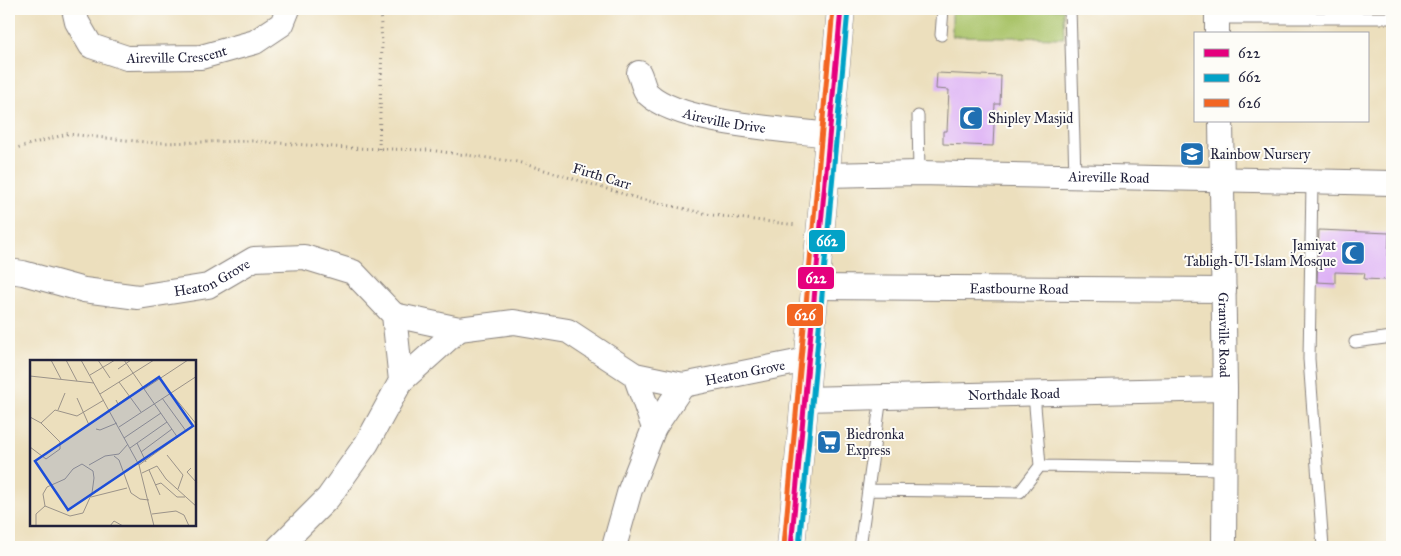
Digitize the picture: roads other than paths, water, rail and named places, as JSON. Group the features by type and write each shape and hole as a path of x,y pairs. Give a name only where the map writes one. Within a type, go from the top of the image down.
{"highway":[{"path":"791,547 803,399 841,9"}],"street":[{"name":"Aireville Crescent","path":"74,9 78,22 91,46 127,58 201,57 255,42 282,24 288,9"},
{"name":"Aireville Drive","path":"639,73 646,92 664,106 750,126 829,134"},
{"name":"Granville Road","path":"1221,122 1225,389 1224,547"},
{"name":"Aireville Road","path":"825,175 919,173 1392,183"},
{"name":"Heaton Grove","path":"9,271 84,290 138,297 208,286 254,258 304,257 353,272 394,315 459,329 514,322 568,331 635,375 683,385 807,360"},
{"name":"Eastbourne Road","path":"814,287 1224,290"},
{"path":"394,315 401,381"},
{"path":"279,547 328,498 367,444 401,381 459,329"},
{"path":"635,375 654,428"},
{"path":"614,547 630,490 654,428 683,385"},
{"name":"Northdale Road","path":"803,399 1225,389"}],"lane":[{"path":"941,35 943,9"},
{"path":"1070,9 1075,176"},
{"path":"1217,20 1392,18"},
{"path":"918,116 919,173"},
{"path":"1312,182 1308,359 1323,547"},
{"path":"1355,342 1392,337"},
{"path":"868,490 1020,492 1040,466 1034,394"},
{"path":"860,547 881,397"},
{"path":"1040,466 1224,469"}],"place":[{"name":"Shipley Masjid","path":"971,118"},
{"name":"Rainbow Nursery","path":"1192,154"},
{"name":"Jamiyat Tabligh-Ul-Islam Mosque","path":"1353,253"},
{"name":"Biedronka Express","path":"829,442"}]}
